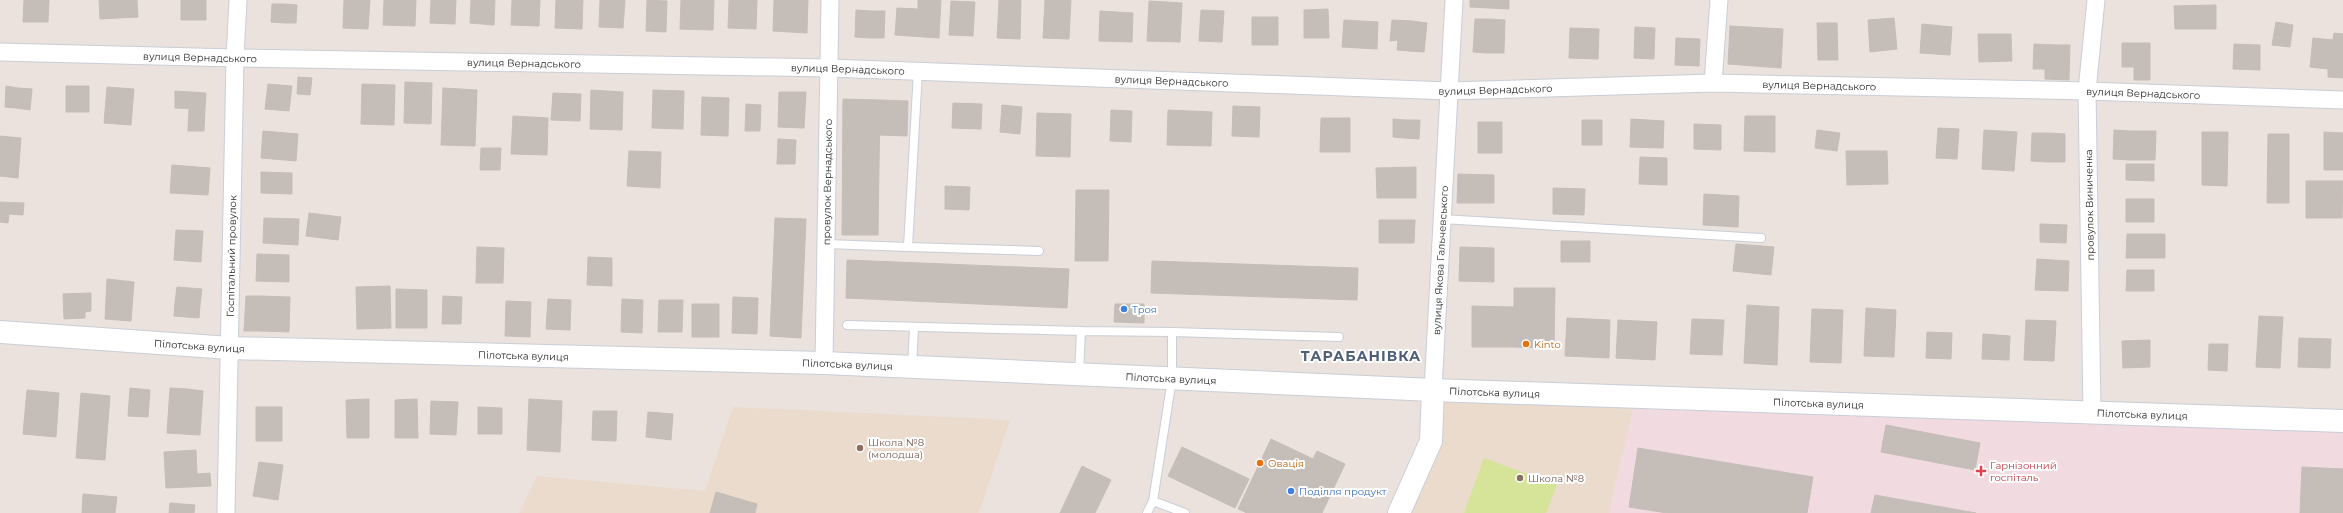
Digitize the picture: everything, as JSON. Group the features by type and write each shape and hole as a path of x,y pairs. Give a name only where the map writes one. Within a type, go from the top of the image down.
{"street":[{"name":"Госпітальний провулок","path":"226,513 235,58 238,0"},
{"name":"провулок Вернадського","path":"824,363 830,0"},
{"name":"вулиця Якова Гальчевського","path":"1399,513 1431,441 1454,0"},
{"path":"1713,83 1719,0"},
{"name":"провулок Виниченка","path":"2092,411 2087,90 2096,0"},
{"name":"вулиця Вернадського","path":"0,52 235,58 829,68 1449,91 1713,83 2087,90 2343,100"},
{"name":"Пілотська вулиця","path":"0,332 230,348 824,363 1433,390 2092,411 2343,421"}],"lane":[{"path":"908,247 918,71"},
{"path":"1442,219 1760,238"},
{"path":"827,244 1039,251"},
{"path":"847,325 914,328 1172,332 1339,337"},
{"path":"912,367 914,328"},
{"path":"1079,374 1081,331"},
{"path":"1147,513 1153,500 1172,379 1172,332"},
{"path":"1153,500 1185,513"}],"shaded area":[{"name":"Школа №8","path":"1441,399 1634,406 1609,513 1408,513"},
{"name":"Гарнізонний госпіталь","path":"1634,406 2343,430 2343,513 1609,513"},
{"name":"Школа №8 (молодша)","path":"733,407 1010,420 979,513 519,513 537,476 705,491"}],"green space":[{"path":"1484,458 1557,485 1546,513 1464,513"}],"building":[{"path":"24,0 49,0 48,22 23,22"},
{"path":"99,0 137,0 138,17 100,19"},
{"path":"181,0 206,0 206,20 181,20"},
{"path":"344,0 370,0 368,29 343,28"},
{"path":"384,0 416,0 415,26 383,25"},
{"path":"431,0 456,0 455,24 430,23"},
{"path":"471,0 495,0 494,25 470,23"},
{"path":"512,0 540,0 539,26 511,25"},
{"path":"556,0 583,0 582,29 555,28"},
{"path":"600,0 625,0 623,28 599,27"},
{"path":"647,0 667,1 666,32 646,31"},
{"path":"681,0 714,0 713,30 680,29"},
{"path":"729,0 757,0 756,29 728,28"},
{"path":"774,0 808,0 807,33 773,31"},
{"path":"918,0 941,0 939,38 895,35 897,8 918,9"},
{"path":"999,0 1021,0 1020,39 997,38"},
{"path":"1045,0 1071,0 1069,39 1043,38"},
{"path":"1470,0 1509,0 1509,9 1470,7"},
{"path":"951,1 975,2 973,36 949,35"},
{"path":"1149,1 1182,3 1180,42 1147,41"},
{"path":"272,4 285,4 285,23 271,22"},
{"path":"285,4 297,5 296,23 285,23"},
{"path":"2216,5 2216,29 2175,29 2174,6"},
{"path":"1328,9 1329,38 1304,38 1304,10"},
{"path":"856,10 871,11 870,38 855,37"},
{"path":"1201,10 1224,11 1222,42 1199,41"},
{"path":"871,11 885,11 884,38 870,38"},
{"path":"1100,11 1133,13 1132,42 1099,41"},
{"path":"1252,17 1278,17 1278,45 1252,45"},
{"path":"1894,18 1897,49 1870,52 1868,20"},
{"path":"1475,19 1488,19 1487,53 1473,52"},
{"path":"1488,19 1505,20 1504,53 1487,53"},
{"path":"1344,20 1378,22 1377,49 1342,47"},
{"path":"1392,20 1412,21 1409,51 1397,50 1398,40 1390,41"},
{"path":"1412,21 1427,23 1424,52 1409,51"},
{"path":"2276,22 2293,25 2290,47 2272,45"},
{"path":"1817,23 1837,23 1838,60 1818,60"},
{"path":"1922,24 1952,27 1950,55 1920,53"},
{"path":"1730,26 1783,29 1781,68 1728,64"},
{"path":"1635,27 1655,28 1654,59 1634,58"},
{"path":"1570,28 1599,29 1598,59 1569,58"},
{"path":"2334,33 2343,34 2343,78 2328,77 2328,69 2310,67 2313,38 2333,40"},
{"path":"1978,34 2011,34 2012,61 1979,62"},
{"path":"1676,38 1700,39 1699,66 1675,65"},
{"path":"2122,43 2134,43 2134,67 2122,67"},
{"path":"2134,43 2150,43 2150,80 2134,80"},
{"path":"2034,44 2056,45 2056,62 2045,61 2045,69 2033,69"},
{"path":"2234,44 2260,45 2260,70 2233,69"},
{"path":"2056,45 2070,45 2069,80 2045,79 2045,61 2056,62"},
{"path":"298,77 312,78 310,95 297,94"},
{"path":"405,82 432,83 431,124 404,123"},
{"path":"268,84 292,86 289,111 265,109"},
{"path":"362,84 395,85 394,125 361,124"},
{"path":"6,86 18,88 16,108 5,107"},
{"path":"66,86 89,86 89,112 66,112"},
{"path":"107,87 134,89 131,125 104,123"},
{"path":"18,88 32,89 30,110 16,108"},
{"path":"443,88 477,90 475,146 441,145"},
{"path":"591,90 623,92 622,130 590,129"},
{"path":"653,90 684,91 683,129 652,128"},
{"path":"175,91 206,93 205,109 175,108"},
{"path":"779,92 806,92 804,128 778,127"},
{"path":"553,93 581,94 580,121 551,120"},
{"path":"702,97 729,98 728,136 701,135"},
{"path":"843,99 880,100 878,235 842,235"},
{"path":"880,100 908,101 907,136 879,135"},
{"path":"953,103 982,104 981,129 952,128"},
{"path":"746,104 761,105 760,131 745,131"},
{"path":"1002,105 1022,107 1020,134 1000,132"},
{"path":"1233,106 1260,107 1259,137 1232,136"},
{"path":"189,109 205,109 204,131 188,131"},
{"path":"1111,110 1132,111 1131,142 1110,141"},
{"path":"1168,110 1212,112 1211,146 1167,145"},
{"path":"1037,113 1071,114 1070,157 1036,156"},
{"path":"513,116 548,118 547,155 511,154"},
{"path":"1745,116 1775,116 1775,152 1744,151"},
{"path":"1321,118 1350,118 1350,152 1320,152"},
{"path":"1393,119 1405,120 1404,138 1393,137"},
{"path":"1631,119 1664,121 1663,148 1630,147"},
{"path":"1405,120 1420,120 1419,139 1404,138"},
{"path":"1582,120 1602,120 1602,145 1582,145"},
{"path":"1478,122 1502,122 1502,137 1478,137"},
{"path":"1694,124 1721,125 1721,150 1694,149"},
{"path":"1938,128 1959,129 1957,159 1936,158"},
{"path":"1817,130 1840,133 1837,151 1815,148"},
{"path":"1984,130 2017,132 2014,171 1982,169"},
{"path":"2114,130 2130,131 2130,160 2113,159"},
{"path":"263,131 298,134 296,161 261,158"},
{"path":"2130,131 2156,131 2155,160 2130,160"},
{"path":"2202,132 2228,132 2227,186 2202,185"},
{"path":"2324,132 2343,133 2343,170 2324,170"},
{"path":"2032,133 2047,133 2046,162 2031,161"},
{"path":"2047,133 2065,134 2065,162 2046,162"},
{"path":"2268,134 2289,134 2289,203 2267,203"},
{"path":"0,136 21,138 18,178 0,176"},
{"path":"1478,137 1502,137 1502,153 1478,153"},
{"path":"778,139 796,140 795,164 777,164"},
{"path":"481,148 501,148 500,170 480,170"},
{"path":"629,151 661,152 660,188 627,186"},
{"path":"1846,151 1887,151 1888,184 1847,185"},
{"path":"1640,157 1667,158 1667,185 1639,184"},
{"path":"2126,164 2154,164 2154,181 2126,180"},
{"path":"172,165 210,168 208,195 170,193"},
{"path":"1416,167 1416,198 1377,198 1376,168"},
{"path":"261,172 292,173 292,194 261,193"},
{"path":"1458,174 1494,175 1494,203 1457,203"},
{"path":"2306,181 2343,181 2342,218 2306,218"},
{"path":"945,186 970,187 969,210 945,209"},
{"path":"1553,188 1585,189 1584,215 1553,214"},
{"path":"1076,190 1109,190 1108,261 1075,261"},
{"path":"1704,194 1739,196 1738,227 1703,225"},
{"path":"2126,199 2154,199 2154,222 2126,222"},
{"path":"0,202 24,203 23,215 9,214 8,223 0,222"},
{"path":"309,213 341,217 338,240 306,236"},
{"path":"264,218 299,219 298,245 263,243"},
{"path":"775,218 806,219 801,338 770,336"},
{"path":"1379,220 1415,220 1414,243 1379,243"},
{"path":"2040,224 2067,225 2066,243 2040,242"},
{"path":"176,230 203,231 201,262 174,260"},
{"path":"2127,234 2165,234 2165,258 2126,258"},
{"path":"1561,241 1590,241 1590,262 1561,262"},
{"path":"1736,244 1774,247 1771,275 1733,271"},
{"path":"477,247 504,248 503,283 476,283"},
{"path":"1460,247 1494,248 1494,282 1459,281"},
{"path":"257,254 289,255 289,282 256,281"},
{"path":"588,257 612,258 612,286 587,285"},
{"path":"2037,259 2069,261 2068,291 2035,290"},
{"path":"847,260 1069,269 1067,308 846,298"},
{"path":"1152,261 1358,268 1357,300 1151,293"},
{"path":"2127,270 2154,270 2154,291 2126,291"},
{"path":"107,279 134,282 131,321 105,319"},
{"path":"390,286 391,328 357,329 356,287"},
{"path":"177,287 202,289 200,305 175,302"},
{"path":"1514,288 1555,288 1554,348 1514,347"},
{"path":"396,289 427,290 427,328 396,328"},
{"path":"91,293 91,311 85,312 85,318 64,319 63,294"},
{"path":"246,296 261,296 260,331 244,331"},
{"path":"261,296 290,297 289,332 260,331"},
{"path":"443,296 462,297 461,324 442,324"},
{"path":"733,297 758,298 757,334 732,333"},
{"path":"548,299 571,300 570,330 546,329"},
{"path":"622,299 643,300 642,333 621,332"},
{"path":"659,300 683,300 682,332 658,332"},
{"path":"506,301 531,302 530,337 505,336"},
{"path":"175,302 200,305 199,318 174,316"},
{"path":"692,304 719,304 719,337 692,337"},
{"path":"1115,304 1144,304 1144,323 1114,322"},
{"path":"1747,305 1779,307 1777,365 1744,363"},
{"path":"1472,306 1514,307 1514,347 1472,347"},
{"path":"1866,308 1896,310 1894,357 1864,356"},
{"path":"1812,309 1843,310 1841,363 1810,362"},
{"path":"2259,316 2283,317 2280,368 2256,367"},
{"path":"1567,318 1610,320 1609,358 1565,356"},
{"path":"1692,319 1724,320 1722,355 1690,354"},
{"path":"1618,320 1657,322 1655,360 1616,358"},
{"path":"2026,320 2056,321 2054,361 2024,360"},
{"path":"1927,332 1952,333 1951,359 1926,358"},
{"path":"1983,334 2010,336 2009,360 1982,359"},
{"path":"2299,338 2331,339 2330,368 2298,367"},
{"path":"2150,340 2150,367 2123,368 2122,341"},
{"path":"2209,344 2228,344 2227,371 2208,370"},
{"path":"130,388 150,390 148,417 128,416"},
{"path":"170,388 187,389 183,434 167,433"},
{"path":"187,389 203,391 200,435 183,434"},
{"path":"27,390 59,393 56,437 23,434"},
{"path":"81,393 110,396 105,460 76,458"},
{"path":"369,399 369,438 347,438 346,400"},
{"path":"417,399 418,438 395,438 395,400"},
{"path":"529,399 562,401 560,452 527,450"},
{"path":"431,401 458,402 456,435 430,434"},
{"path":"256,407 282,407 282,441 256,441"},
{"path":"478,407 502,408 502,434 478,434"},
{"path":"593,411 617,411 616,441 592,440"},
{"path":"648,412 673,414 671,440 646,437"},
{"path":"1886,425 1980,443 1975,470 1881,452"},
{"path":"1271,439 1313,459 1317,451 1345,464 1322,513 1247,513 1238,509"},
{"path":"1182,447 1249,479 1235,508 1168,476"},
{"path":"1638,448 1813,477 1807,513 1667,513 1629,507"},
{"path":"196,450 197,474 210,473 211,486 166,488 164,452"},
{"path":"259,462 283,465 278,500 253,496"},
{"path":"1082,466 1111,480 1095,513 1060,513"},
{"path":"2302,467 2343,469 2343,513 2300,513"},
{"path":"716,492 757,504 755,513 710,513"},
{"path":"83,494 117,497 115,513 82,513"},
{"path":"1875,495 1976,513 1871,513"},
{"path":"170,503 195,505 194,513 169,513"}],"place":[{"name":"Троя","path":"1124,309"},
{"name":"Kinto","path":"1526,344"},
{"name":"Школа №8 (молодша)","path":"860,448"},
{"name":"Овація","path":"1260,463"},
{"name":"Гарнізонний госпіталь","path":"1981,471"},
{"name":"Школа №8","path":"1520,478"},
{"name":"Поділля продукт","path":"1291,491"}],"district":[{"name":"ТАРАБАНІВКА","path":"1361,356"}]}
